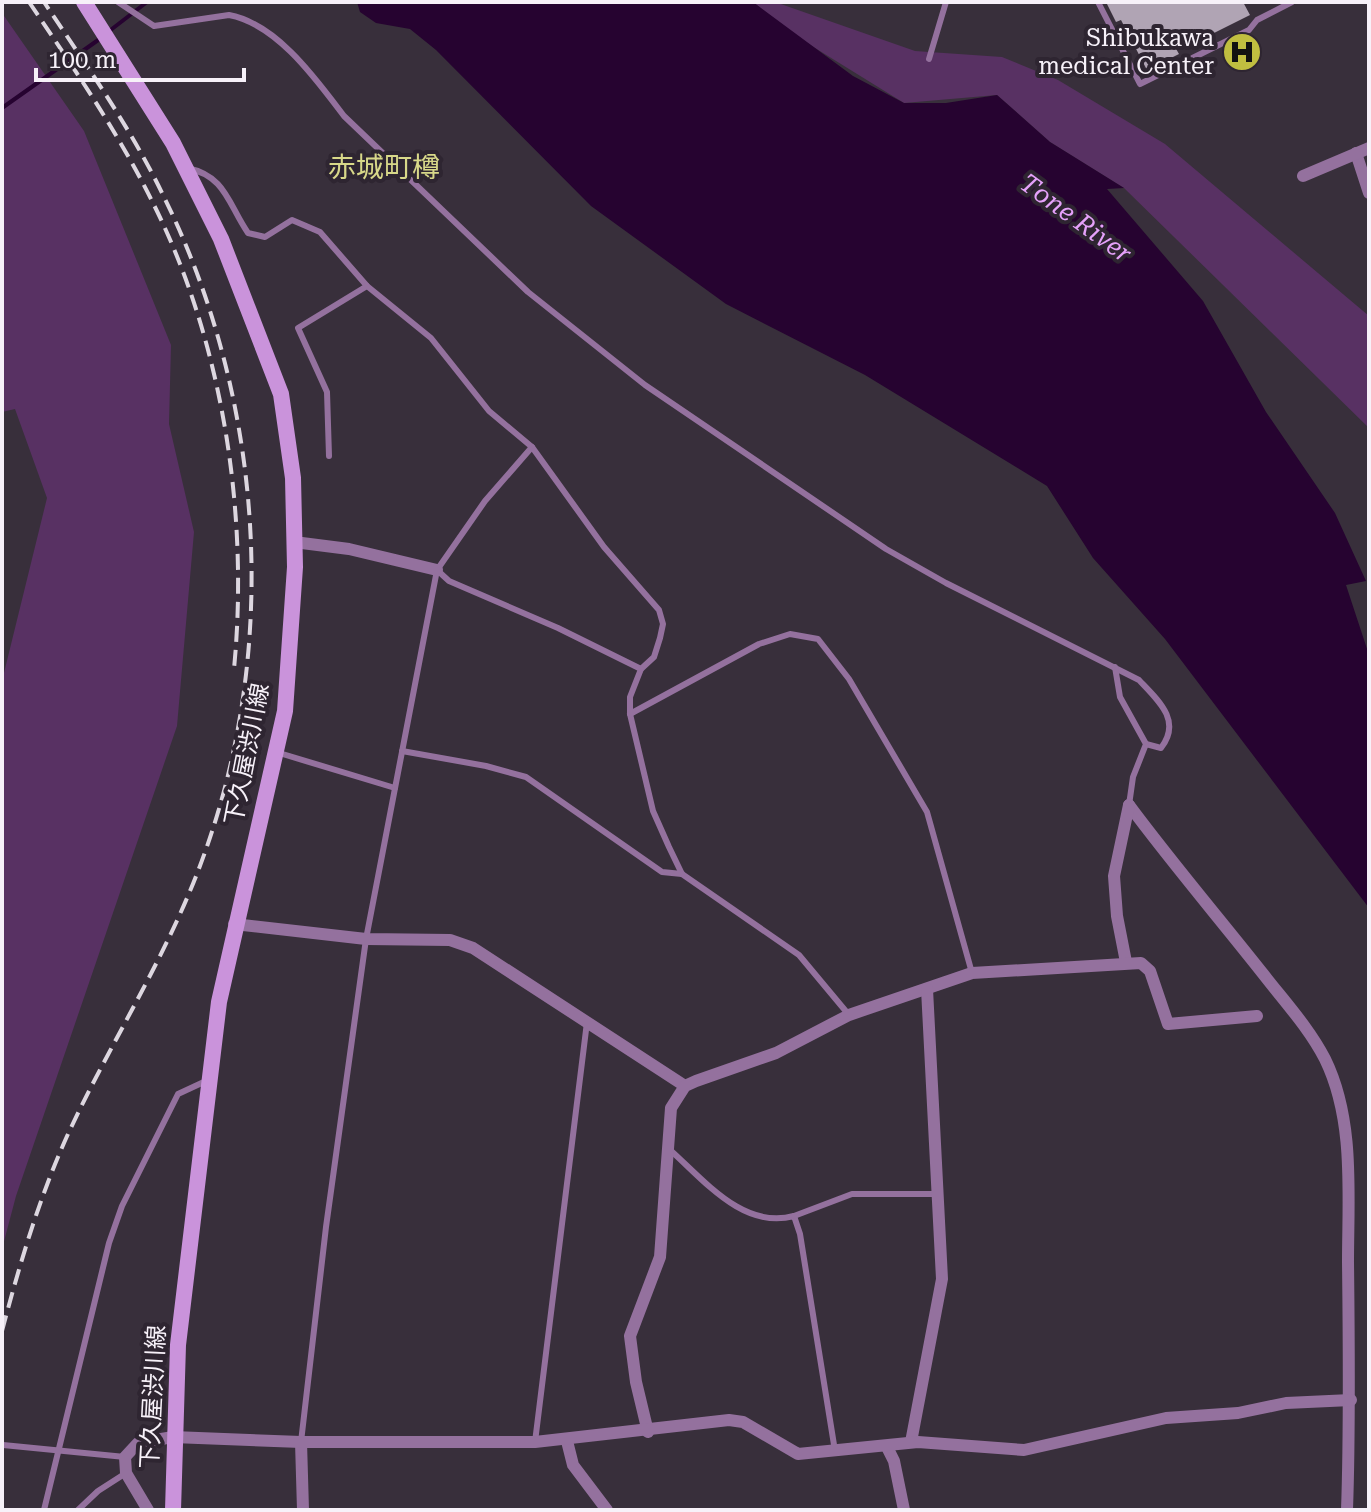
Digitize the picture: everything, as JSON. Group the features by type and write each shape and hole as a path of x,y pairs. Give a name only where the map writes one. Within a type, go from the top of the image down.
{"main road":[{"name":"下久屋渋川線","path":"84,2 187,168 255,320 281,394 291,450 294,542 285,711 234,924 209,1080 178,1345 173,1510"}],"street":[{"path":"1303,176 1369,148"},
{"path":"1356,153 1369,193"},
{"path":"294,542 349,549 437,570"},
{"path":"1126,962 1117,916 1114,876 1129,805"},
{"path":"1129,805 1181,875 1231,929 1312,1037 1326,1060 1340,1104 1348,1168 1351,1400 1347,1510"},
{"path":"234,924 366,939 450,940 473,948 497,960 685,1086"},
{"path":"648,1432 636,1382 630,1336 660,1257 671,1108 685,1086 776,1053 849,1015 972,973 1126,962 1146,965 1168,1024 1257,1016"},
{"path":"911,1442 942,1279 927,989"},
{"path":"148,1510 126,1473 125,1457 138,1443 173,1437 301,1442 535,1442 648,1432 729,1420 743,1422 798,1454 887,1447 911,1442 1024,1450 1166,1418 1238,1413 1286,1403 1351,1400"},
{"path":"567,1441 573,1465 596,1491 607,1510"},
{"path":"301,1442 303,1510"},
{"path":"887,1447 894,1461 904,1510"}],"lane":[{"path":"118,2 154,26 229,15 250,22 276,40 318,83 344,116 528,292 645,385 886,549 946,583 1115,667 1139,680 1161,703 1171,723 1170,736 1161,748 1146,744 1120,697 1115,667"},
{"path":"929,59 946,2"},
{"path":"1098,2 1140,84 1249,30 1257,20 1292,2"},
{"path":"187,168 204,171 217,180 232,198 248,233 265,237 292,220 320,232 367,286 431,338 489,411 532,447 604,547 659,610 663,624 660,638 654,657 641,669 630,697 630,714 653,811 682,874"},
{"path":"329,456 327,392 298,328 367,286"},
{"path":"301,1442 366,939 437,570 485,501 532,447"},
{"path":"437,570 449,581 558,628 641,669"},
{"path":"630,714 759,644 790,634 818,639 849,679 927,812 972,973"},
{"path":"1129,805 1133,777 1146,744"},
{"path":"402,751 486,766 526,777 662,872 682,874 799,955 849,1015"},
{"path":"275,752 395,788"},
{"path":"535,1442 587,1022"},
{"path":"44,1510 109,1243 122,1206 178,1094 209,1080"},
{"path":"669,1149 741,1211 764,1219 794,1216 852,1194 939,1194"},
{"path":"794,1216 800,1234 835,1451"},
{"path":"3,1445 125,1457"},
{"path":"78,1510 98,1491 126,1473"}],"shaded area":[{"path":"753,2 775,2 915,51 1002,57 1058,80 1165,144 1369,316 1369,428 1124,188 1050,142 997,95 904,103 794,35"},
{"path":"2,13 84,131 171,345 169,424 194,532 177,726 16,1196 2,1249 2,681 47,498 15,409 2,412"}],"water":[{"name":"Tone River","path":"357,2 753,2 853,76 904,103 946,103 997,95 1050,142 1124,188 1107,189 1203,301 1266,412 1335,513 1366,581 1346,585 1369,655 1369,908 1165,639 1093,558 1047,486 865,375 726,304 591,206 436,50 410,29 376,23 360,12"}],"building":[{"path":"1106,2 1243,2 1250,15 1200,40 1197,36 1175,47 1179,54 1147,70 1121,20 1116,22"}],"waterway":[{"path":"108,32 147,2"},
{"path":"2,108 101,38"}],"railway":[{"path":"29,2 125,151 153,203 197,313 213,371 233,490 238,550 234,669"},
{"path":"2,1331 48,1182 83,1103 162,953 190,891 220,807 240,720 250,631 251,541 243,452 225,364 199,279 164,197 137,146 44,2"}],"place":[{"name":"Shibukawa medical Center","path":"1242,52"}],"district":[{"name":"赤城町樽","path":"384,167"}]}
